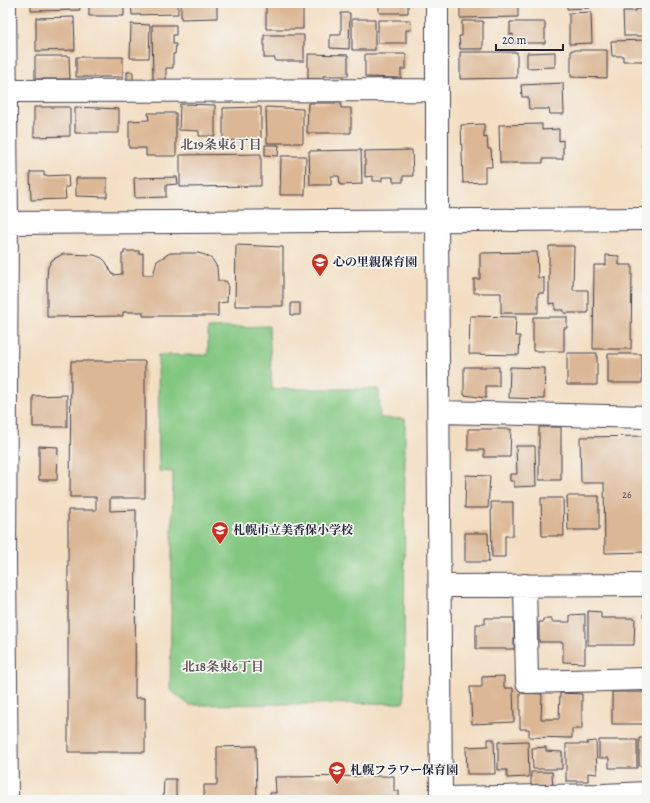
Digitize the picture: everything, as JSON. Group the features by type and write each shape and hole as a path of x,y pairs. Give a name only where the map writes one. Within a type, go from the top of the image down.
{"street":[{"path":"4,3 4,588 7,800"},
{"path":"437,3 436,221 439,412 441,799 647,793"},
{"path":"4,91 437,90"},
{"path":"5,223 647,219"},
{"path":"439,412 647,416"},
{"path":"525,585 527,682 647,679"},
{"path":"440,586 647,585"}],"green space":[{"path":"269,326 272,389 379,389 380,418 405,419 404,703 189,705 170,690 173,472 159,471 158,355 208,355 208,328"}],"building":[{"path":"31,3 79,3 80,10 31,11"},
{"path":"89,3 124,3 124,16 89,16"},
{"path":"131,3 178,3 178,14 132,15"},
{"path":"181,3 217,3 217,18 181,19"},
{"path":"266,3 303,3 303,29 266,29"},
{"path":"307,3 342,3 342,6 307,7"},
{"path":"379,3 408,3 408,13 379,13"},
{"path":"460,3 518,3 518,17 460,18"},
{"path":"567,3 590,3 590,8 567,9"},
{"path":"636,9 647,9 647,36 624,36 623,11 636,11"},
{"path":"591,12 592,43 569,44 569,13"},
{"path":"341,13 350,13 349,49 330,48 330,35 341,35"},
{"path":"74,17 75,50 36,51 36,18"},
{"path":"352,19 375,19 375,50 352,50"},
{"path":"378,20 410,20 411,30 406,30 406,43 378,43"},
{"path":"462,21 483,21 483,49 460,49 459,36 462,36"},
{"path":"510,22 545,22 545,43 513,43 513,34 510,35"},
{"path":"131,24 150,25 149,58 130,58"},
{"path":"152,25 176,25 176,35 173,35 173,44 176,44 175,54 173,54 173,68 166,68 166,81 153,81"},
{"path":"264,35 304,35 304,61 275,61 275,58 264,58"},
{"path":"647,40 647,61 623,61 623,56 612,56 611,41"},
{"path":"571,50 607,50 607,78 571,77"},
{"path":"460,52 517,52 517,78 460,79"},
{"path":"555,52 555,67 527,68 527,53"},
{"path":"308,54 348,55 348,76 323,76 323,79 308,79"},
{"path":"365,54 406,54 406,69 401,69 401,78 365,77"},
{"path":"35,56 69,56 70,79 35,79"},
{"path":"76,57 123,57 123,77 76,77"},
{"path":"127,72 133,72 133,82 127,82"},
{"path":"563,83 564,114 550,114 549,109 529,109 528,97 522,97 521,85"},
{"path":"308,103 341,103 341,108 351,108 351,133 307,133"},
{"path":"180,104 215,105 215,136 199,136 199,131 179,130"},
{"path":"34,107 70,107 70,136 34,137"},
{"path":"75,107 119,109 119,133 75,133"},
{"path":"261,107 261,140 223,141 223,108"},
{"path":"266,107 303,109 303,143 267,143"},
{"path":"148,113 176,113 176,156 146,156 146,148 129,148 129,121 149,120"},
{"path":"484,124 484,138 487,137 488,149 491,149 492,167 485,167 485,182 463,183 461,125"},
{"path":"542,124 542,130 559,129 559,141 563,140 563,159 543,159 543,163 500,163 499,125"},
{"path":"642,142 647,142 647,155 643,155"},
{"path":"265,145 279,145 278,156 265,155"},
{"path":"361,150 362,184 340,185 339,176 331,176 331,185 310,185 309,151"},
{"path":"412,150 413,176 403,176 403,182 393,182 393,177 382,177 382,181 373,181 373,176 365,177 365,151"},
{"path":"261,154 261,186 180,187 180,155"},
{"path":"281,156 306,156 305,195 280,195"},
{"path":"30,172 44,172 44,176 68,175 69,187 65,187 66,199 31,200"},
{"path":"177,177 178,184 166,185 166,197 135,198 134,178"},
{"path":"76,178 107,178 107,197 76,196"},
{"path":"236,245 283,247 283,306 235,306"},
{"path":"549,246 574,246 573,290 588,290 588,313 564,313 564,310 555,310 555,303 549,304"},
{"path":"124,251 139,251 139,254 143,253 143,275 153,275 157,261 170,253 198,253 205,255 212,259 217,267 218,281 226,281 228,284 227,302 218,303 218,316 143,316 143,312 123,312 123,316 47,317 47,278 48,267 52,260 63,254 94,255 102,258 106,262 113,275 122,274 122,254 124,254"},
{"path":"537,252 538,278 544,278 544,293 538,293 538,313 501,313 501,293 474,293 474,279 480,279 480,253"},
{"path":"606,255 619,256 619,265 632,265 631,349 593,349 594,265 606,265"},
{"path":"291,303 300,303 300,315 291,315"},
{"path":"470,316 516,317 515,336 520,336 519,355 469,354"},
{"path":"533,317 567,317 567,328 564,328 564,351 533,351"},
{"path":"567,353 597,353 597,385 567,385"},
{"path":"608,354 642,354 642,383 608,383"},
{"path":"71,361 145,361 145,498 110,498 110,511 136,510 135,698 145,698 145,752 68,752 68,510 96,510 96,497 70,497"},
{"path":"464,367 499,367 499,386 486,386 486,398 464,395"},
{"path":"510,367 545,368 544,399 509,398"},
{"path":"67,395 67,427 33,427 33,396"},
{"path":"539,427 561,427 561,480 539,480"},
{"path":"468,429 511,429 510,457 484,457 484,450 468,450"},
{"path":"647,436 647,552 605,553 604,483 581,483 580,437"},
{"path":"39,446 58,447 57,480 39,480"},
{"path":"516,446 535,446 536,486 514,487 514,481 510,481 510,474 517,474"},
{"path":"466,475 490,476 488,508 465,508"},
{"path":"567,496 599,496 599,530 568,530"},
{"path":"541,498 563,498 564,536 542,536"},
{"path":"491,502 513,502 513,536 505,536 505,557 492,557"},
{"path":"465,533 488,533 489,562 465,562"},
{"path":"588,611 601,612 601,618 635,618 634,645 588,645"},
{"path":"644,613 647,613 647,635 645,635"},
{"path":"585,614 585,663 563,662 563,642 539,642 539,622 543,622 543,619 552,619 552,622 570,622 570,615"},
{"path":"485,618 514,618 514,649 476,649 476,624 485,624"},
{"path":"504,676 504,688 513,688 514,722 472,724 470,687 482,687 482,677"},
{"path":"612,692 647,692 647,724 612,724"},
{"path":"520,693 542,694 541,719 559,719 560,693 582,694 582,729 572,729 572,738 529,737 529,729 520,729"},
{"path":"639,738 647,738 647,766 639,766"},
{"path":"488,739 494,739 495,774 467,774 466,747 488,746"},
{"path":"599,740 637,740 637,768 609,768 609,758 599,758"},
{"path":"528,741 529,777 507,778 507,770 498,770 498,742"},
{"path":"596,741 597,774 588,773 588,781 566,781 566,744 588,744 587,742"},
{"path":"256,746 257,800 204,800 204,785 217,785 217,747"},
{"path":"546,747 546,751 562,752 562,769 533,769 532,748"},
{"path":"531,772 552,772 553,790 531,790"},
{"name":"札幌フラワー保育園","path":"394,776 394,791 399,791 399,800 270,800 270,793 276,793 275,777"},
{"path":"164,779 176,779 176,800 163,800"}],"place":[{"name":"心の里親保育園","path":"320,277"},
{"name":"札幌市立美香保小学校","path":"220,545"},
{"name":"札幌フラワー保育園","path":"337,785"}],"district":[{"name":"北19条東6丁目","path":"221,144"},
{"name":"北18条東6丁目","path":"223,666"}]}
